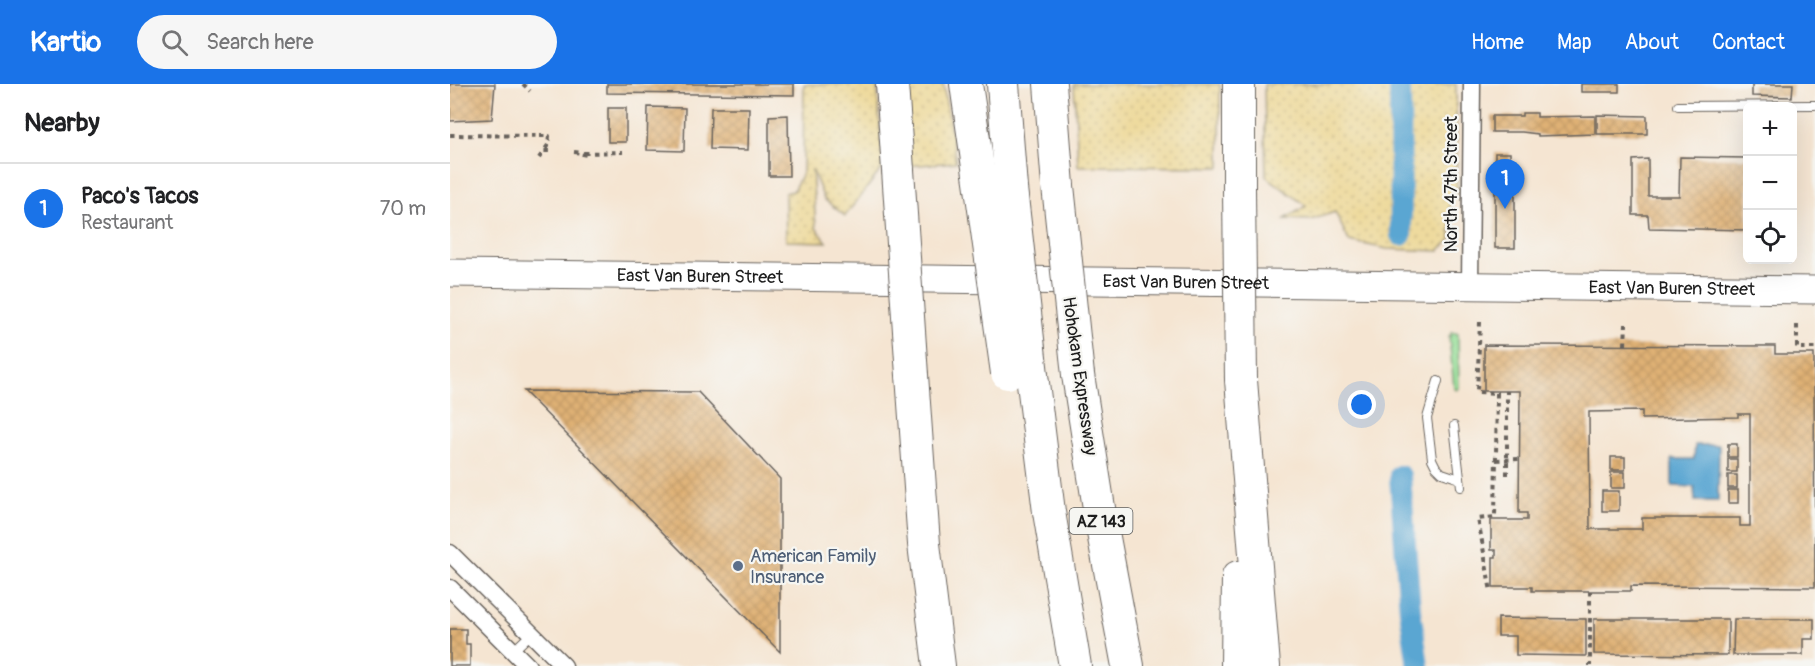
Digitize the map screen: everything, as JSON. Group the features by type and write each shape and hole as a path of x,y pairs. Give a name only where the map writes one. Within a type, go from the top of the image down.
{"highway":[{"path":"892,84 924,544 939,666"},
{"path":"966,84 996,188"},
{"name":"AZ 143","path":"1003,84 996,188 1019,374 1048,512 1075,666"},
{"name":"Hohokam Expressway","path":"1050,84 1058,186 1078,375 1100,516 1128,666"},
{"path":"1237,666 1241,380 1239,84"},
{"path":"1241,380 1264,666"}],"main road":[{"name":"East Van Buren Street","path":"450,273 1815,290"}],"street":[{"name":"North 47th Street","path":"1470,285 1472,84"},
{"path":"450,553 564,666"},
{"path":"450,588 528,666"}],"lane":[{"path":"1678,106 1815,105"},
{"path":"1438,381 1427,418 1432,459 1442,473 1460,483 1454,426"},
{"path":"513,651 532,632"}],"path":[{"path":"523,84 530,92"},
{"path":"450,135 549,136 548,145 538,158"},
{"path":"544,151 550,151"},
{"path":"574,152 583,155 623,152"},
{"path":"1480,322 1478,392 1497,393 1495,517 1478,519 1491,592"},
{"path":"1625,345 1626,324"},
{"path":"1797,326 1797,348 1815,348"},
{"path":"1507,391 1507,475"},
{"path":"1496,460 1520,459"},
{"path":"1590,591 1590,666"}],"green space":[{"path":"1451,333 1458,333 1459,388 1457,390 1454,388 1449,336"}],"sand":[{"path":"804,84 877,84 883,167 845,216 824,199 812,169 816,228 827,242 786,241 785,193 793,191 803,171"},
{"path":"906,84 943,84 956,162 908,166"},
{"path":"1074,84 1220,84 1220,167 1078,166"},
{"path":"1264,84 1456,84 1457,193 1450,194 1451,240 1438,251 1387,249 1349,241 1335,212 1311,220 1285,219 1306,206 1266,176"}],"water":[{"path":"1695,445 1719,445 1718,501 1695,501 1694,487 1672,486 1672,459 1694,459"}],"building":[{"path":"450,84 495,84 492,119 450,121"},
{"path":"607,84 794,84 794,95 607,93"},
{"path":"1581,84 1619,84 1619,92 1581,92"},
{"path":"1752,84 1793,84 1792,97 1752,96"},
{"path":"648,107 685,108 684,151 647,150"},
{"path":"608,108 626,108 626,142 608,142"},
{"path":"711,108 749,108 748,150 710,149"},
{"path":"1522,113 1537,113 1537,117 1595,116 1595,134 1538,136 1538,134 1522,132 1492,132 1492,116 1522,116"},
{"path":"788,115 789,176 769,176 769,116"},
{"path":"1597,115 1647,116 1647,134 1597,134"},
{"path":"1495,153 1510,153 1510,190 1515,190 1515,248 1495,248"},
{"path":"1680,157 1743,158 1743,230 1649,228 1648,215 1633,215 1633,160 1648,159 1648,196 1679,196"},
{"path":"1484,345 1775,346 1775,354 1814,354 1815,587 1631,586 1631,591 1532,591 1532,587 1493,587 1493,557 1496,557 1496,550 1491,550 1491,520 1527,520 1527,513 1519,513 1520,391 1484,391","holes":["1642,411 1642,419 1738,417 1738,414 1750,414 1750,526 1740,526 1740,518 1642,518 1642,529 1590,529 1589,412"]},
{"name":"American Family Insurance","path":"524,391 698,392 780,479 780,652"},
{"path":"1728,444 1737,444 1737,457 1728,457"},
{"path":"1611,457 1625,457 1625,470 1611,470"},
{"path":"1728,459 1737,459 1737,472 1728,472"},
{"path":"1611,472 1625,472 1625,488 1611,488"},
{"path":"1728,475 1737,475 1737,488 1728,488"},
{"path":"1728,490 1738,490 1738,503 1728,503"},
{"path":"1602,491 1619,491 1619,511 1602,511"},
{"path":"1498,618 1586,619 1586,656 1516,655 1516,636 1498,636"},
{"path":"1594,619 1728,619 1728,655 1594,654"},
{"path":"1734,619 1814,619 1814,639 1803,639 1803,655 1733,655"},
{"path":"450,629 466,629 466,644 470,644 470,666 450,666"}],"waterway":[{"path":"1400,84 1401,235"},
{"path":"1400,476 1410,610 1418,666"}],"place":[{"name":"Paco's Tacos","path":"1505,209"},
{"name":"American Family Insurance","path":"738,566"}]}
